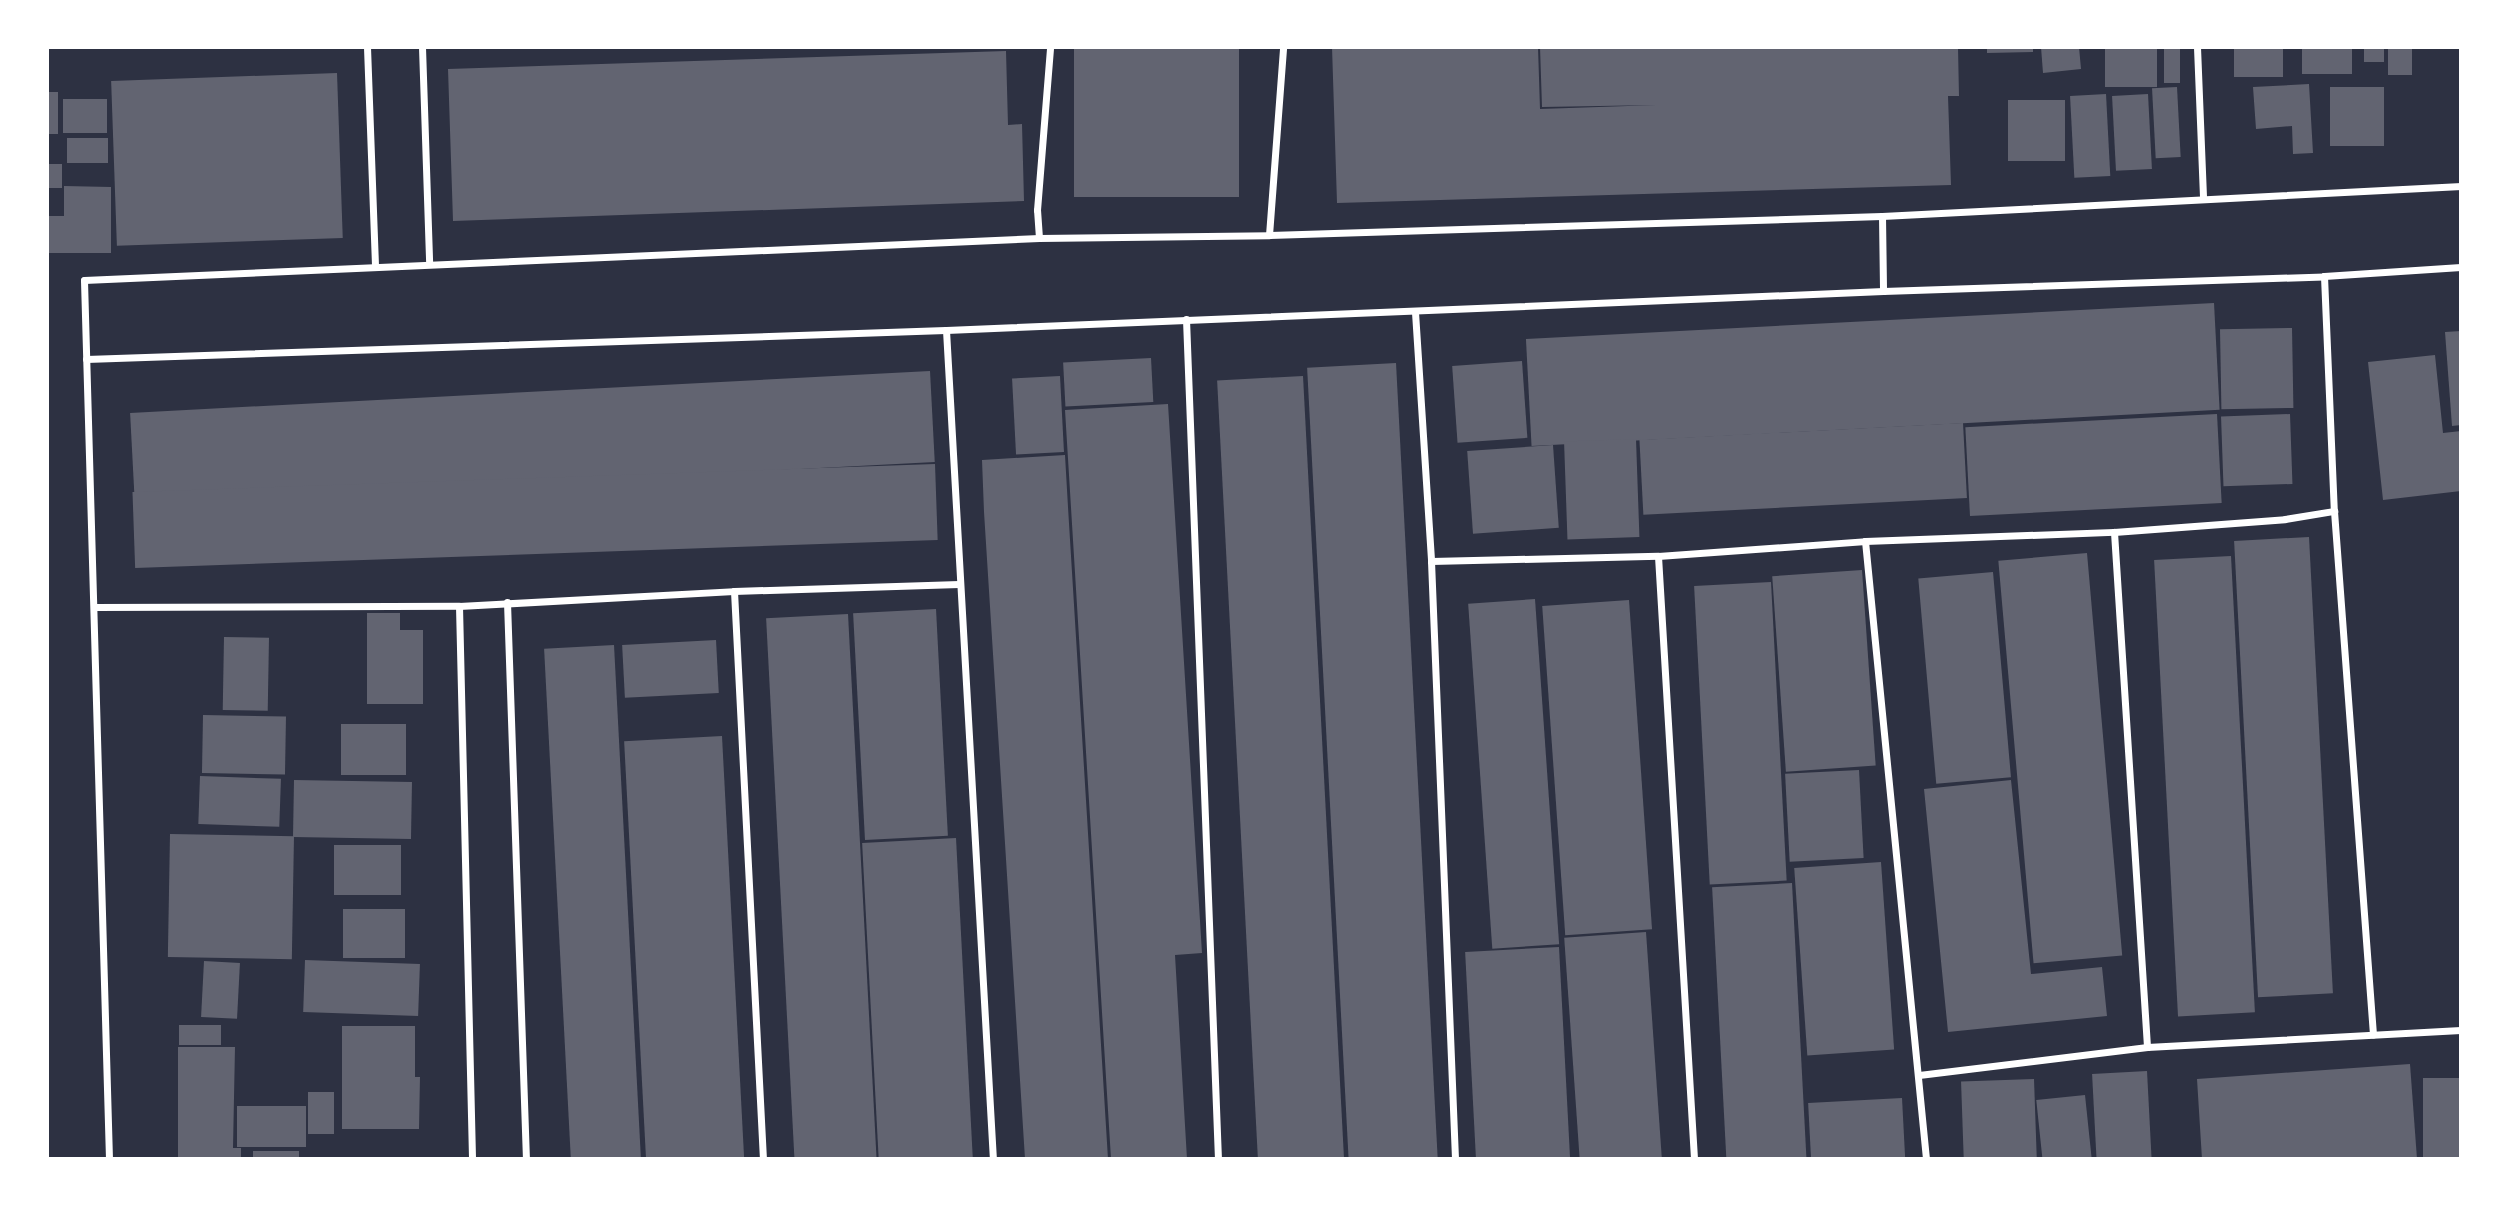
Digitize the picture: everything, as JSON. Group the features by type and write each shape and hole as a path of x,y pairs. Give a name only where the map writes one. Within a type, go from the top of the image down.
{"street":[{"path":"367,47 375,265"},
{"path":"422,47 429,263"},
{"path":"1039,238 1037,210 1050,47"},
{"path":"1269,235 1283,47"},
{"path":"2197,47 2203,200"},
{"path":"108,1159 95,607 82,285 89,278 1039,238 1269,235 1882,216 2461,186"},
{"path":"1882,216 1883,291"},
{"path":"86,359 1415,312 1883,291 2324,276 2461,267"},
{"path":"2324,276 2334,511 2372,1035"},
{"path":"1415,312 1431,561 1455,1159"},
{"path":"1186,319 1218,1159"},
{"path":"946,330 993,1159"},
{"path":"1431,561 1658,556 1865,541 2115,532 2285,519 2334,511"},
{"path":"2115,532 2147,1047"},
{"path":"1865,541 1926,1159"},
{"path":"1658,556 1694,1159"},
{"path":"95,607 459,606 734,591 959,584"},
{"path":"734,591 762,1159"},
{"path":"506,602 526,1159"},
{"path":"459,606 472,1159"},
{"path":"1919,1075 2147,1047 2461,1030"}],"building":[{"path":"1074,47 1239,47 1239,197 1074,197"},
{"path":"1332,47 1538,47 1540,109 1657,105 1542,107 1540,47 1958,47 1959,96 1948,96 1951,185 1337,203"},
{"path":"1987,47 2033,47 2033,52 1987,53"},
{"path":"2041,47 2079,47 2081,69 2043,73"},
{"path":"2105,47 2157,47 2157,87 2105,87"},
{"path":"2164,47 2180,47 2180,83 2164,83"},
{"path":"2234,47 2283,47 2283,77 2234,77"},
{"path":"2302,47 2352,47 2352,74 2302,74"},
{"path":"2364,47 2384,47 2384,62 2364,62"},
{"path":"2388,47 2412,47 2412,75 2388,75"},
{"path":"1006,51 1008,125 1022,124 1024,201 453,221 448,69"},
{"path":"337,73 343,238 117,246 111,81"},
{"path":"2309,84 2313,153 2293,154 2292,126 2256,129 2253,87"},
{"path":"2177,87 2181,157 2156,158 2152,88"},
{"path":"2330,87 2384,87 2384,146 2330,146"},
{"path":"47,92 58,92 58,134 47,134"},
{"path":"2106,94 2110,176 2074,178 2070,96"},
{"path":"2148,94 2152,169 2116,171 2112,96"},
{"path":"63,99 107,99 107,133 63,133"},
{"path":"2008,100 2065,100 2065,161 2008,161"},
{"path":"67,138 108,138 108,163 67,163"},
{"path":"47,164 62,164 62,188 47,188"},
{"path":"64,186 111,187 111,253 47,253 47,216 64,216"},
{"path":"2214,303 2220,410 1532,446 1526,339"},
{"path":"2292,328 2293,408 2221,409 2220,329"},
{"path":"2461,331 2461,425 2452,426 2445,332"},
{"path":"2435,355 2443,433 2461,431 2461,491 2383,500 2368,362"},
{"path":"1151,358 1153,402 1065,407 1063,363"},
{"path":"1522,361 1527,438 1458,443 1452,366"},
{"path":"1396,363 1438,1159 1349,1159 1307,368"},
{"path":"930,371 935,462 135,504 130,413"},
{"path":"1060,376 1064,452 1016,454 1012,379"},
{"path":"1303,376 1344,1159 1258,1159 1217,381"},
{"path":"1168,404 1202,953 1175,955 1187,1159 1111,1159 1065,410"},
{"path":"2217,414 2222,503 1970,516 1965,427"},
{"path":"2290,414 2292,484 2223,486 2221,416"},
{"path":"1963,423 1967,498 1643,515 1639,440"},
{"path":"1636,439 1639,537 1567,539 1564,442"},
{"path":"1553,445 1559,528 1473,534 1467,451"},
{"path":"1065,455 1108,1159 1025,1159 984,512 982,460"},
{"path":"935,464 938,540 135,568 132,492"},
{"path":"2309,537 2333,993 2258,997 2234,541"},
{"path":"2087,553 2122,955 2034,963 1998,561"},
{"path":"2231,556 2255,1012 2178,1016 2154,560"},
{"path":"1862,570 1876,766 1786,772 1772,576"},
{"path":"1993,572 2011,777 1936,784 1918,579"},
{"path":"1771,582 1787,881 1710,885 1694,586"},
{"path":"1535,599 1559,944 1492,949 1468,604"},
{"path":"1629,600 1652,929 1565,935 1542,606"},
{"path":"936,609 948,836 865,840 853,613"},
{"path":"367,613 400,613 400,630 423,630 423,704 367,704"},
{"path":"848,614 877,1159 794,1159 766,618"},
{"path":"224,637 269,638 268,711 223,710"},
{"path":"716,640 719,693 625,698 622,645"},
{"path":"614,645 641,1159 571,1159 544,649"},
{"path":"203,715 286,716 285,774 202,773"},
{"path":"341,724 406,724 406,775 341,775"},
{"path":"722,736 744,1159 646,1159 624,741"},
{"path":"1859,770 1864,858 1790,862 1785,774"},
{"path":"200,776 281,779 279,827 198,824"},
{"path":"294,780 412,782 411,839 293,837"},
{"path":"2011,780 2031,974 2102,967 2107,1016 1948,1032 1924,789"},
{"path":"170,834 294,836 292,959 168,957"},
{"path":"956,838 973,1159 879,1159 862,843"},
{"path":"334,845 401,845 401,895 334,895"},
{"path":"1881,862 1894,1050 1807,1056 1794,868"},
{"path":"1792,883 1806,1159 1726,1159 1712,887"},
{"path":"343,909 405,909 405,958 343,958"},
{"path":"1646,932 1662,1159 1580,1159 1564,938"},
{"path":"1559,947 1570,1159 1476,1159 1465,952"},
{"path":"305,960 420,964 418,1016 303,1012"},
{"path":"204,961 240,963 237,1019 201,1017"},
{"path":"179,1025 221,1025 221,1045 179,1045"},
{"path":"342,1026 415,1026 415,1077 420,1077 419,1129 342,1129"},
{"path":"178,1047 235,1047 233,1148 241,1148 241,1159 178,1159"},
{"path":"2410,1064 2417,1159 2202,1159 2197,1079"},
{"path":"2147,1071 2152,1159 2097,1159 2092,1074"},
{"path":"2423,1078 2461,1078 2461,1159 2423,1159"},
{"path":"2034,1079 2037,1159 1964,1159 1961,1082"},
{"path":"308,1092 334,1092 334,1134 308,1134"},
{"path":"2085,1095 2092,1159 2042,1159 2036,1100"},
{"path":"1902,1098 1905,1159 1811,1159 1808,1103"},
{"path":"237,1106 306,1106 306,1147 237,1147"},
{"path":"253,1151 299,1151 299,1159 253,1159"}]}
